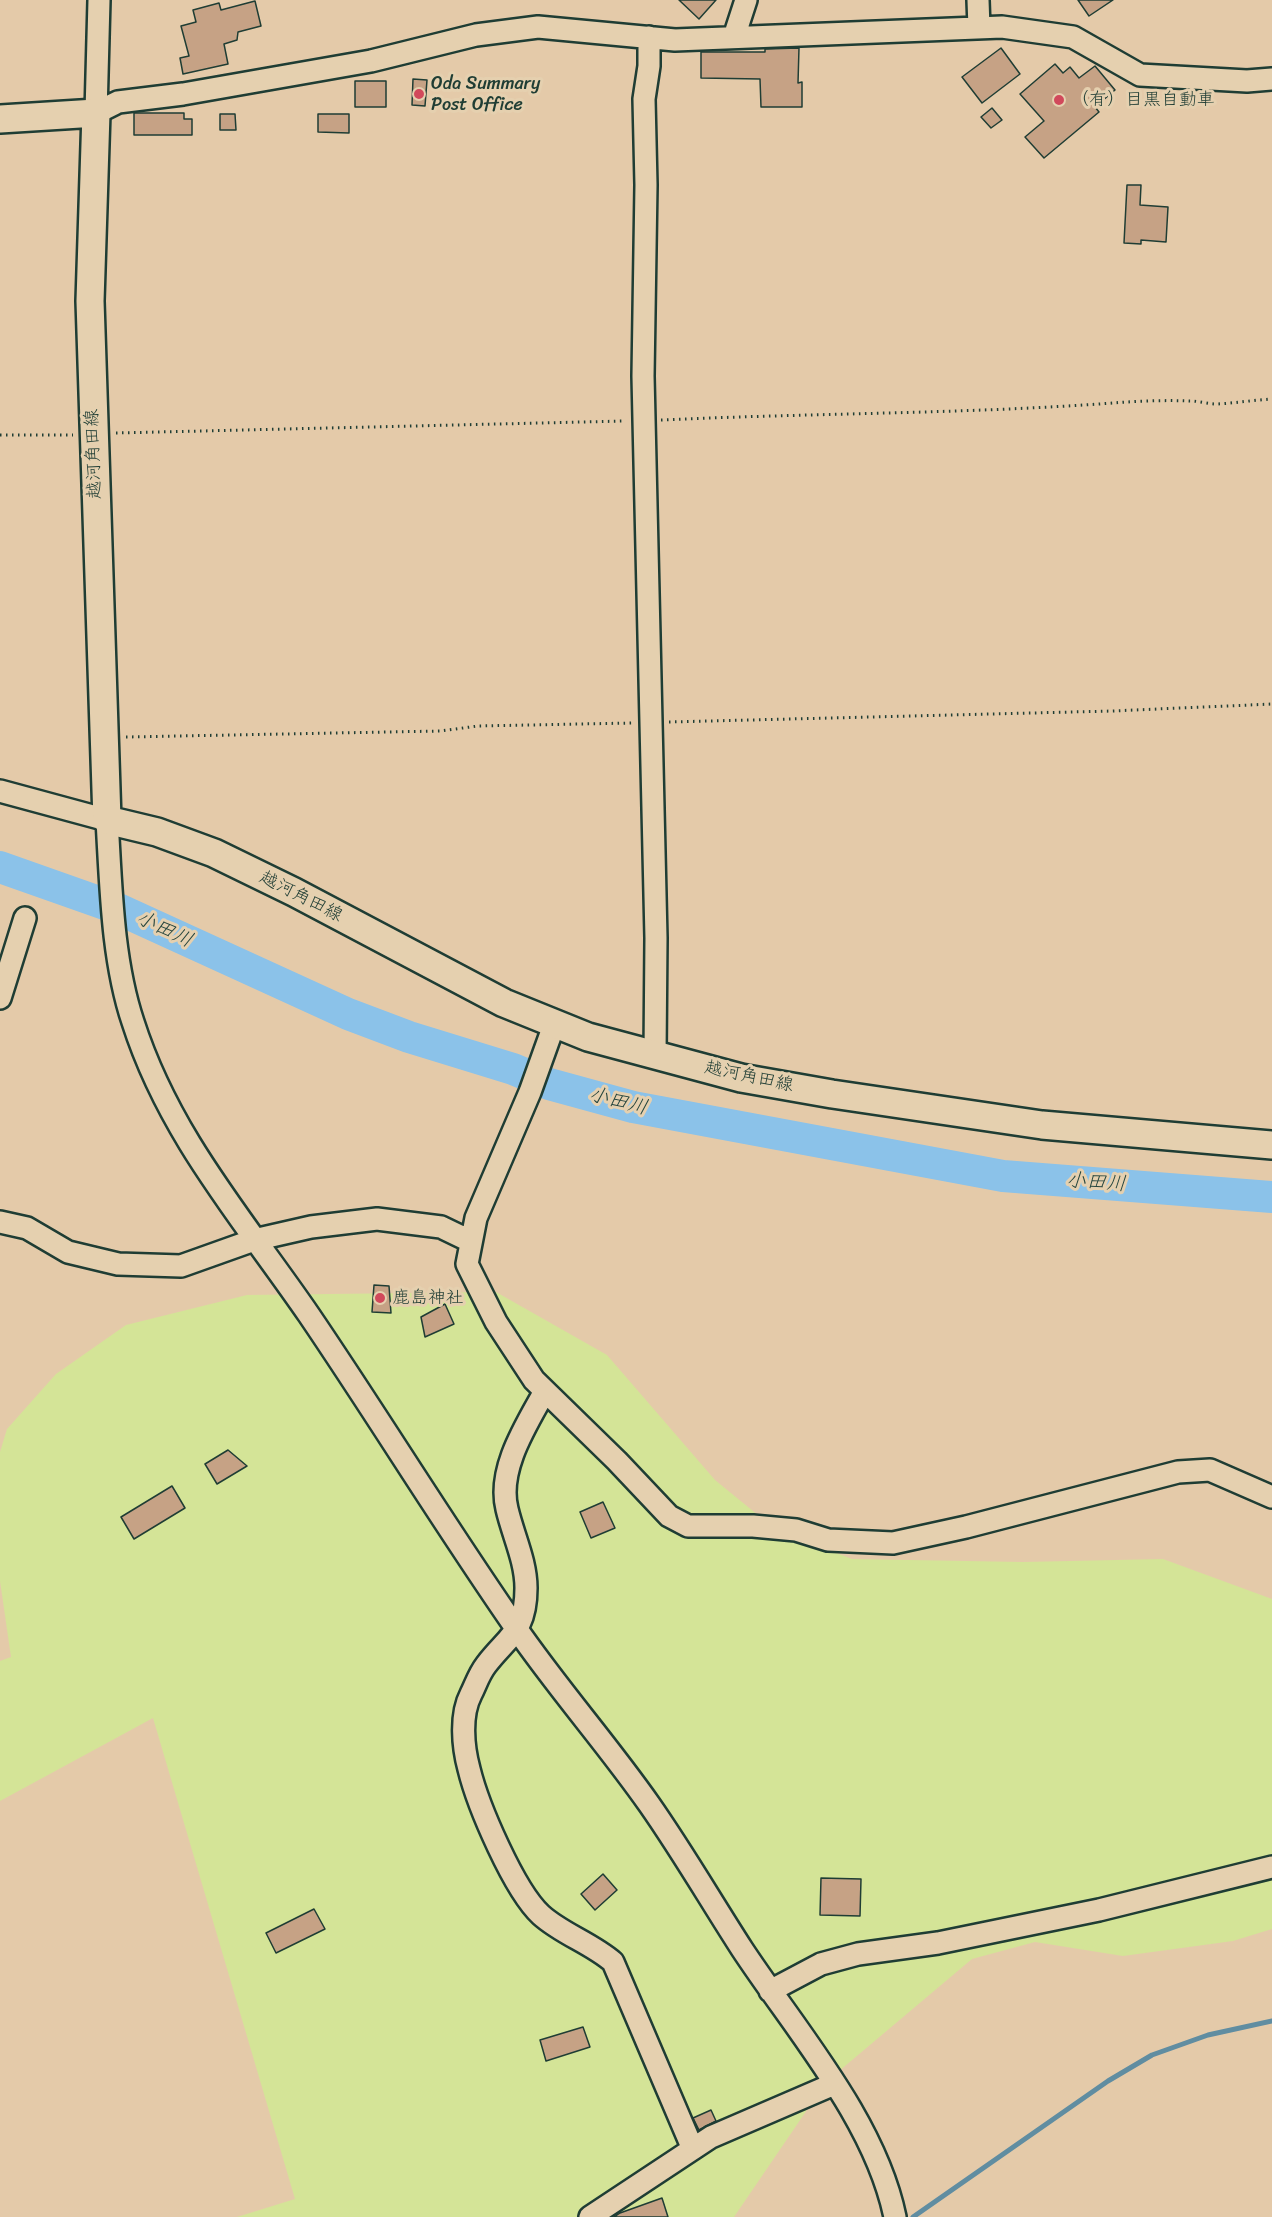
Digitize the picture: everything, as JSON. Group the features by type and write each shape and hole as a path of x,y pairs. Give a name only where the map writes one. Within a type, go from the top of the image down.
{"main road":[{"path":"0,119 96,113"},
{"name":"越河角田線","path":"96,113 90,301 107,820 157,832 214,853 294,892 504,1003 554,1025 655,1055 741,1078 1042,1125 1272,1144"}],"street":[{"path":"99,0 96,113 118,102 183,94 371,61 476,35 538,27 675,40 1002,27 1073,37 1140,75 1248,81 1272,79"},
{"path":"734,38 746,0"},
{"path":"978,0 979,28"},
{"path":"649,37 649,66 644,99 644,420 656,938 655,1055"},
{"path":"0,791 107,820 120,969 132,1020 152,1073 185,1139 308,1314 518,1631 649,1804 770,1991 834,2084 870,2145 891,2198 895,2217"},
{"path":"0,998 25,918"},
{"path":"554,1025 530,1092 476,1218 467,1264 496,1322 534,1380 617,1461 669,1516 688,1526 753,1526 795,1530 828,1540 893,1543 966,1527 1178,1472 1210,1470 1272,1497"},
{"path":"0,1222 27,1228 68,1252 118,1264 181,1266 254,1240 311,1227 377,1219 441,1227 470,1241"},
{"path":"545,1391 515,1447 507,1478 506,1506 523,1562 526,1588 518,1631 484,1667 467,1701 464,1730 469,1769 483,1810 523,1895 542,1916 600,1950 613,1962 692,2147"},
{"path":"770,1991 821,1964 858,1954 938,1943 1099,1910 1272,1867"},
{"path":"590,2217 692,2147 834,2084"}],"path":[{"path":"0,435 381,425 448,427 491,422 644,420 819,413 899,414 1038,406 1070,408 1113,403 1191,401 1216,404 1272,399"},
{"path":"103,737 440,731 478,726 1112,711 1272,704"}],"green space":[{"path":"496,1292 607,1355 715,1480 775,1529 852,1559 1023,1562 1163,1559 1272,1599 1272,1929 1233,1941 1123,1956 1035,1942 972,1959 826,2082 734,2217 237,2217 295,2199 153,1718 0,1801 0,1661 11,1657 0,1581 0,1452 7,1429 56,1374 126,1325 247,1295"}],"building":[{"path":"679,0 716,0 699,19"},
{"path":"1078,0 1113,0 1089,16"},
{"path":"255,1 261,26 238,32 237,40 224,44 228,64 183,74 180,58 189,56 181,26 196,22 193,10 219,3 221,10"},
{"path":"799,48 798,83 802,82 802,107 761,107 760,79 701,78 701,52 765,52 765,49"},
{"path":"1001,48 1020,74 982,103 962,77"},
{"path":"1055,64 1063,73 1070,67 1079,78 1095,66 1115,90 1095,107 1099,112 1044,158 1025,137 1044,121 1020,94"},
{"path":"413,79 427,80 425,106 412,105"},
{"path":"355,81 386,81 386,107 355,107"},
{"path":"992,108 1002,120 991,128 981,117"},
{"path":"134,113 184,113 184,119 192,119 192,135 134,135"},
{"path":"220,114 235,114 236,130 220,130"},
{"path":"318,114 349,114 349,133 318,132"},
{"path":"1127,185 1141,185 1140,205 1168,207 1166,242 1141,240 1141,244 1124,243"},
{"path":"374,1285 389,1286 391,1313 372,1312"},
{"path":"445,1304 454,1324 425,1337 421,1317"},
{"path":"228,1450 247,1466 217,1484 205,1464"},
{"path":"172,1486 185,1508 134,1539 121,1517"},
{"path":"603,1502 615,1528 591,1538 580,1512"},
{"path":"603,1874 617,1890 595,1910 581,1894"},
{"path":"821,1878 861,1879 860,1916 820,1915"},
{"path":"314,1909 325,1929 276,1953 266,1933"},
{"path":"583,2027 590,2047 546,2061 540,2040"},
{"path":"711,2110 716,2121 699,2130 693,2118"},
{"path":"662,2198 668,2217 614,2217 620,2213"}],"waterway":[{"name":"小田川","path":"0,867 116,908 348,1014 409,1037 513,1069 549,1084 633,1107 1003,1176 1272,1197"},
{"path":"913,2217 1108,2081 1152,2055 1208,2035 1272,2021"}],"place":[{"name":"Oda Summary Post Office","path":"419,94"},
{"name":"（有）目黒自動車","path":"1059,100"},
{"name":"鹿島神社","path":"380,1298"}]}
